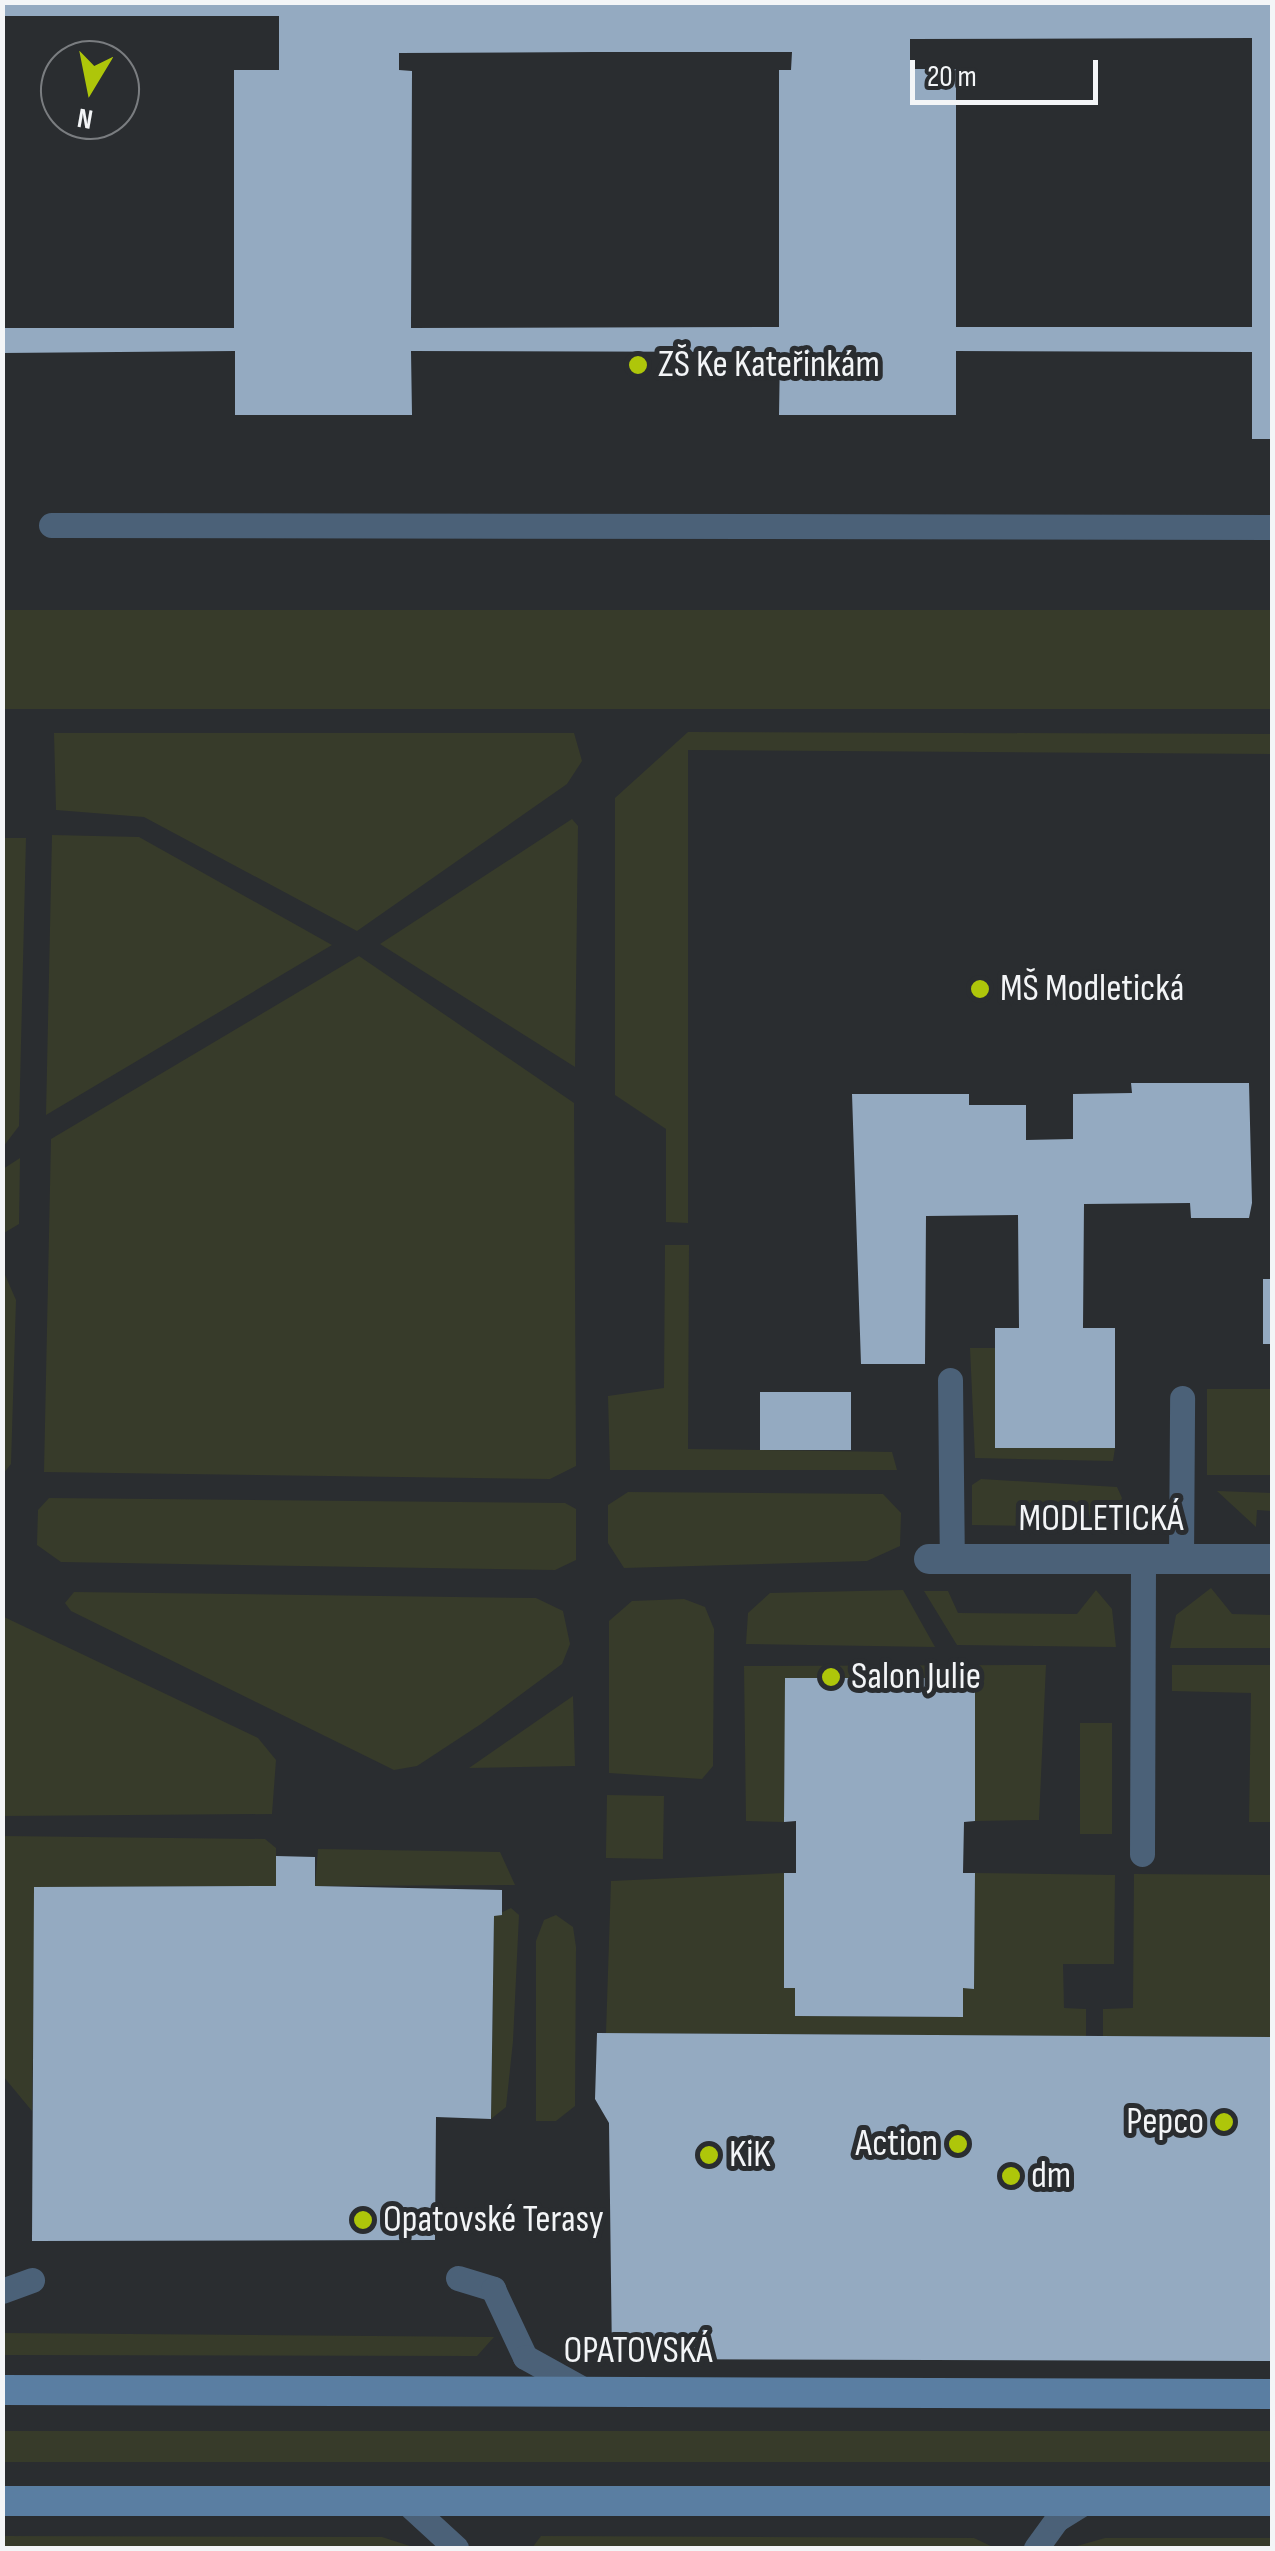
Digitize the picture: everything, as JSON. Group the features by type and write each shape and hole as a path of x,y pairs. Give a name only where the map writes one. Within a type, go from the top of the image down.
{"main road":[{"name":"OPATOVSKÁ","path":"2,2390 1272,2394"},
{"path":"2,2502 1272,2501"}],"street":[{"name":"MODLETICKÁ","path":"940,1559 1272,1559"}],"lane":[{"path":"51,525 1272,527"},
{"path":"940,1559 950,1380"},
{"path":"1181,1559 1182,1398"},
{"path":"1142,1854 1143,1559"},
{"path":"458,2278 493,2289 525,2357 591,2391"},
{"path":"2,2291 32,2280"},
{"path":"1036,2548 1056,2520 1088,2500"},
{"path":"406,2502 456,2548"}],"green space":[{"path":"3,610 1272,610 1272,709 3,709"},
{"path":"688,732 1272,734 1272,754 688,750 688,1223 666,1222 666,1129 615,1095 615,798"},
{"path":"54,733 574,733 582,761 567,784 357,931 144,817 56,810"},
{"path":"572,819 578,826 575,1067 380,944"},
{"path":"52,835 139,837 332,945 46,1115"},
{"path":"3,838 26,838 19,1126 3,1147"},
{"path":"359,956 574,1103 576,1466 550,1479 44,1472 51,1139"},
{"path":"20,1158 19,1224 4,1233 3,1169"},
{"path":"665,1245 689,1245 688,1449 892,1452 897,1470 610,1470 608,1396 664,1388"},
{"path":"2,1268 16,1300 11,1464 3,1474"},
{"path":"970,1348 995,1348 995,1448 1115,1448 1113,1461 975,1458"},
{"path":"1207,1389 1272,1389 1272,1475 1207,1475"},
{"path":"981,1479 1117,1487 1122,1498 1116,1512 1091,1522 1087,1507 1039,1506 1037,1526 972,1525 972,1485"},
{"path":"1217,1491 1272,1493 1272,1511 1257,1510 1256,1527"},
{"path":"628,1492 883,1494 901,1513 900,1546 867,1561 624,1568 608,1543 608,1505"},
{"path":"49,1498 565,1503 576,1509 576,1560 555,1570 61,1562 37,1545 38,1510"},
{"path":"1211,1588 1232,1614 1272,1615 1272,1648 1170,1648 1176,1615"},
{"path":"903,1590 935,1647 746,1644 748,1613 770,1593"},
{"path":"1096,1590 1112,1609 1116,1647 957,1645 924,1591 948,1591 958,1613 1077,1614"},
{"path":"74,1592 536,1598 563,1611 570,1644 562,1664 481,1724 417,1766 394,1770 71,1611 65,1603"},
{"path":"684,1599 705,1607 714,1629 713,1766 702,1779 609,1773 609,1621 632,1601"},
{"path":"2,1616 258,1738 276,1760 272,1814 3,1816"},
{"path":"1046,1665 1039,1820 975,1821 975,1678 786,1678 784,1822 746,1821 744,1666"},
{"path":"1172,1665 1272,1665 1272,1822 1249,1822 1251,1693 1172,1691"},
{"path":"573,1696 575,1766 469,1768"},
{"path":"1080,1723 1112,1723 1112,1834 1080,1834"},
{"path":"607,1795 664,1796 663,1859 606,1858"},
{"path":"2,1836 265,1839 276,1848 276,1886 35,1887 32,2111 3,2076"},
{"path":"318,1849 500,1852 515,1885 315,1886"},
{"path":"784,1873 784,1988 795,1988 795,2016 962,2017 963,1988 974,1988 975,1873 1115,1875 1114,1964 1063,1964 1064,2008 1086,2009 1086,2036 606,2033 611,1881"},
{"path":"1134,1874 1272,1875 1272,2037 1103,2036 1103,2009 1133,2008"},
{"path":"511,1908 519,1915 513,2041 506,2107 491,2119 494,1916"},
{"path":"556,1915 573,1927 576,1947 575,2106 556,2121 536,2121 536,1941 544,1920"},
{"path":"3,2333 494,2337 477,2356 3,2355"},
{"path":"3,2431 1272,2431 1272,2462 3,2462"},
{"path":"3,2536 382,2537 416,2548 3,2548"},
{"path":"541,2536 974,2538 995,2548 532,2548"},
{"path":"1105,2538 1272,2538 1272,2548 1070,2548"}],"building":[{"path":"2,2 1272,2 1272,439 1252,439 1252,352 956,351 956,415 779,415 780,352 411,351 412,415 235,415 235,351 2,353 2,328 234,328 234,70 279,70 279,16 2,16","holes":["1252,38 1252,327 956,327 956,69 910,69 910,39","792,52 791,70 779,70 779,327 411,328 412,71 399,70 399,53"]},
{"path":"1131,1083 1249,1083 1252,1203 1249,1218 1191,1218 1190,1203 1084,1204 1083,1328 1115,1328 1115,1448 995,1448 995,1328 1019,1328 1018,1215 926,1216 925,1364 861,1364 852,1094 969,1094 969,1105 1026,1105 1026,1140 1073,1139 1073,1094 1132,1093"},
{"path":"1263,1279 1272,1279 1272,1344 1263,1344"},
{"path":"760,1392 851,1392 851,1450 760,1450"},
{"path":"785,1678 975,1678 975,1821 964,1822 963,1873 975,1873 974,1989 963,1988 963,2017 795,2016 795,1988 784,1988 784,1873 796,1873 796,1821 784,1822"},
{"path":"276,1856 315,1857 315,1886 502,1890 502,1915 494,1916 491,2119 436,2117 435,2240 32,2241 34,1887 276,1886"},
{"path":"597,2033 1272,2037 1272,2361 612,2359 609,2123 595,2099"}],"place":[{"name":"ZŠ Ke Kateřinkám","path":"638,365"},
{"name":"MŠ Modletická","path":"980,989"},
{"name":"Salon Julie","path":"831,1677"},
{"name":"Pepco","path":"1224,2122"},
{"name":"Action","path":"958,2144"},
{"name":"KiK","path":"709,2155"},
{"name":"dm","path":"1011,2176"},
{"name":"Opatovské Terasy","path":"363,2220"}]}
